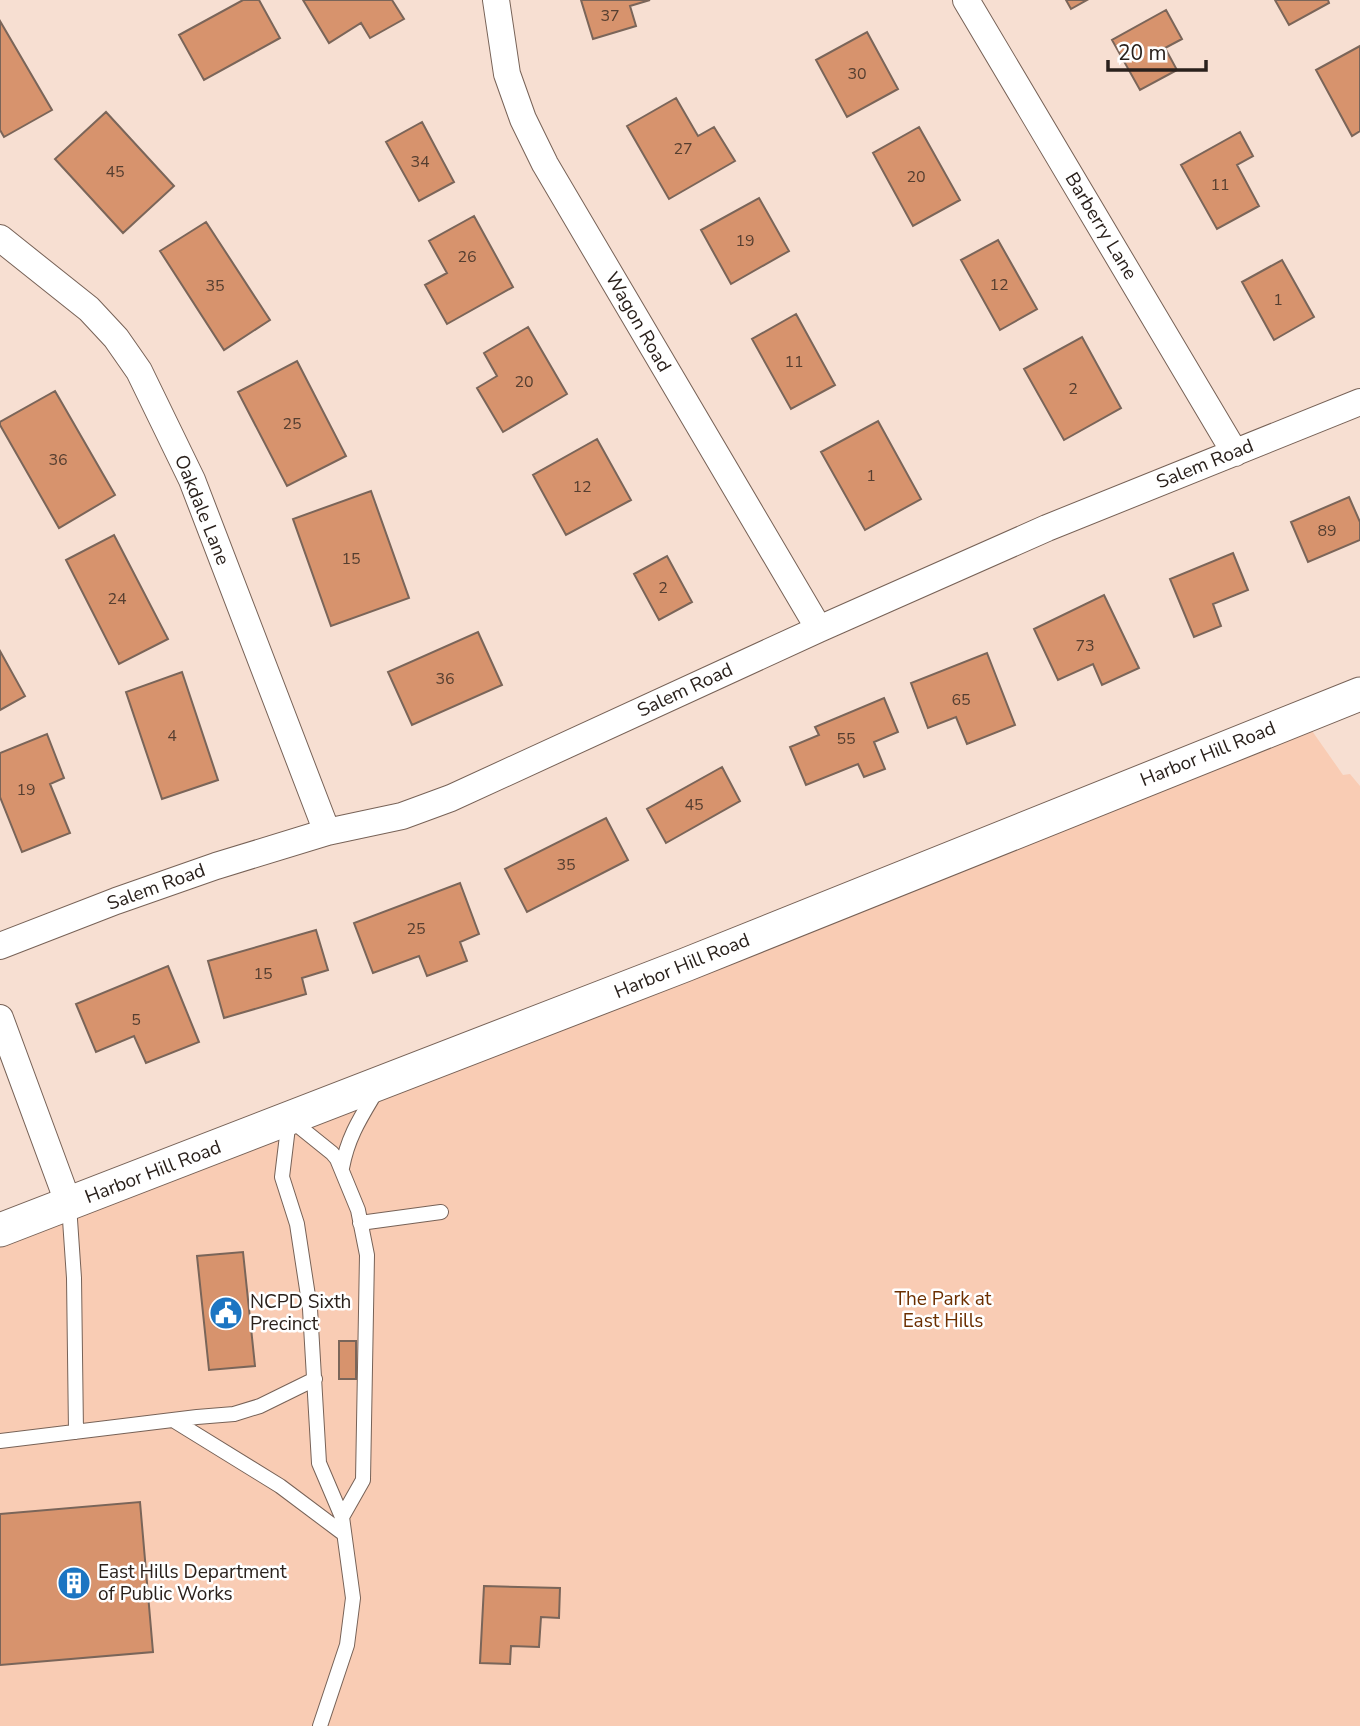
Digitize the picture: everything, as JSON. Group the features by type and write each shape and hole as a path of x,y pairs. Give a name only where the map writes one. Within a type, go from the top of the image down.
{"street":[{"name":"Wagon Road","path":"496,0 507,74 523,119 545,164 819,629"},
{"name":"Barberry Lane","path":"967,0 1235,453"},
{"name":"Oakdale Lane","path":"0,237 89,309 116,338 139,371 192,480 327,832"},
{"name":"Salem Road","path":"0,946 216,866 327,832 402,816 451,798 1047,528 1360,402"},
{"name":"Harbor Hill Road","path":"0,1230 673,970 1360,694"},
{"path":"0,1018 69,1205"}],"lane":[{"path":"342,1168 350,1135 380,1084"},
{"path":"289,1119 332,1153 342,1168 358,1210 367,1255 363,1480 342,1517"},
{"path":"289,1119 282,1178 297,1224 309,1297 319,1463 342,1517 353,1598 347,1645 320,1726"},
{"path":"69,1205 74,1279 76,1432"},
{"path":"360,1223 440,1212"},
{"path":"0,1441 234,1414 260,1406 315,1379"},
{"path":"173,1420 280,1486 344,1534"}],"green space":[{"name":"The Park at East Hills","path":"1303,718 1343,775 1350,774 1360,786 1360,1726 0,1726 0,1231"}],"building":[{"path":"243,0 259,0 280,38 204,80 179,35"},
{"path":"303,0 392,0 404,19 370,38 361,23 329,43"},
{"path":"581,0 650,0 630,6 636,26 593,39"},
{"path":"1066,0 1087,0 1071,9"},
{"path":"1275,0 1328,0 1329,3 1289,25"},
{"path":"1166,10 1182,39 1165,48 1177,70 1140,90 1112,40"},
{"path":"0,21 52,110 4,137 0,130"},
{"path":"867,32 898,89 847,117 816,60"},
{"path":"1360,46 1360,131 1352,136 1316,70"},
{"path":"676,98 698,136 714,127 735,161 669,199 627,126"},
{"path":"106,112 174,186 123,233 55,159"},
{"path":"422,122 454,182 419,201 386,142"},
{"path":"919,127 960,200 913,226 873,153"},
{"path":"1240,132 1253,156 1237,165 1259,206 1217,229 1181,165"},
{"path":"759,198 789,251 731,284 701,230"},
{"path":"474,216 513,287 447,324 425,285 447,273 429,241"},
{"path":"206,222 270,320 224,350 160,251"},
{"path":"998,240 1037,309 1000,330 961,260"},
{"path":"1282,260 1314,317 1274,340 1242,282"},
{"path":"796,314 835,385 791,409 752,339"},
{"path":"528,327 567,394 503,432 477,388 497,376 484,353"},
{"path":"1082,337 1121,408 1064,440 1024,369"},
{"path":"297,361 346,456 287,486 238,392"},
{"path":"55,391 115,495 59,528 0,425 0,422"},
{"path":"878,421 921,499 865,530 821,452"},
{"path":"597,439 631,500 566,535 533,475"},
{"path":"371,491 409,598 331,626 293,519"},
{"path":"1349,497 1360,522 1360,540 1308,562 1291,522"},
{"path":"114,535 168,639 119,664 66,560"},
{"path":"1233,553 1248,590 1213,604 1221,626 1194,637 1170,579"},
{"path":"667,556 692,602 659,620 634,574"},
{"path":"1104,595 1139,668 1102,685 1093,664 1058,680 1034,629"},
{"path":"478,632 502,685 412,725 388,672"},
{"path":"0,651 25,696 0,710"},
{"path":"987,653 1015,725 967,744 956,717 928,728 911,683"},
{"path":"182,672 218,780 162,799 126,692"},
{"path":"884,698 898,732 874,742 885,769 864,777 858,764 806,785 790,747 819,735 815,727"},
{"path":"47,734 64,778 50,784 70,833 22,852 0,797 0,753"},
{"path":"722,767 740,801 666,843 647,809"},
{"path":"606,818 628,860 527,912 505,869"},
{"path":"460,883 479,934 460,942 467,961 427,976 419,956 373,973 354,923"},
{"path":"316,930 328,970 302,978 306,994 224,1018 208,961"},
{"path":"168,966 199,1042 146,1063 134,1036 96,1052 76,1004"},
{"name":"NCPD Sixth Precinct","path":"243,1252 255,1366 209,1370 197,1256"},
{"path":"339,1341 356,1341 356,1379 339,1379"},
{"name":"East Hills Department of Public Works","path":"140,1502 153,1652 0,1665 0,1514"},
{"path":"484,1586 560,1588 559,1618 541,1617 539,1647 511,1646 510,1664 480,1663"}],"place":[{"name":"NCPD Sixth Precinct","path":"226,1313"},
{"name":"East Hills Department of Public Works","path":"74,1583"}]}
